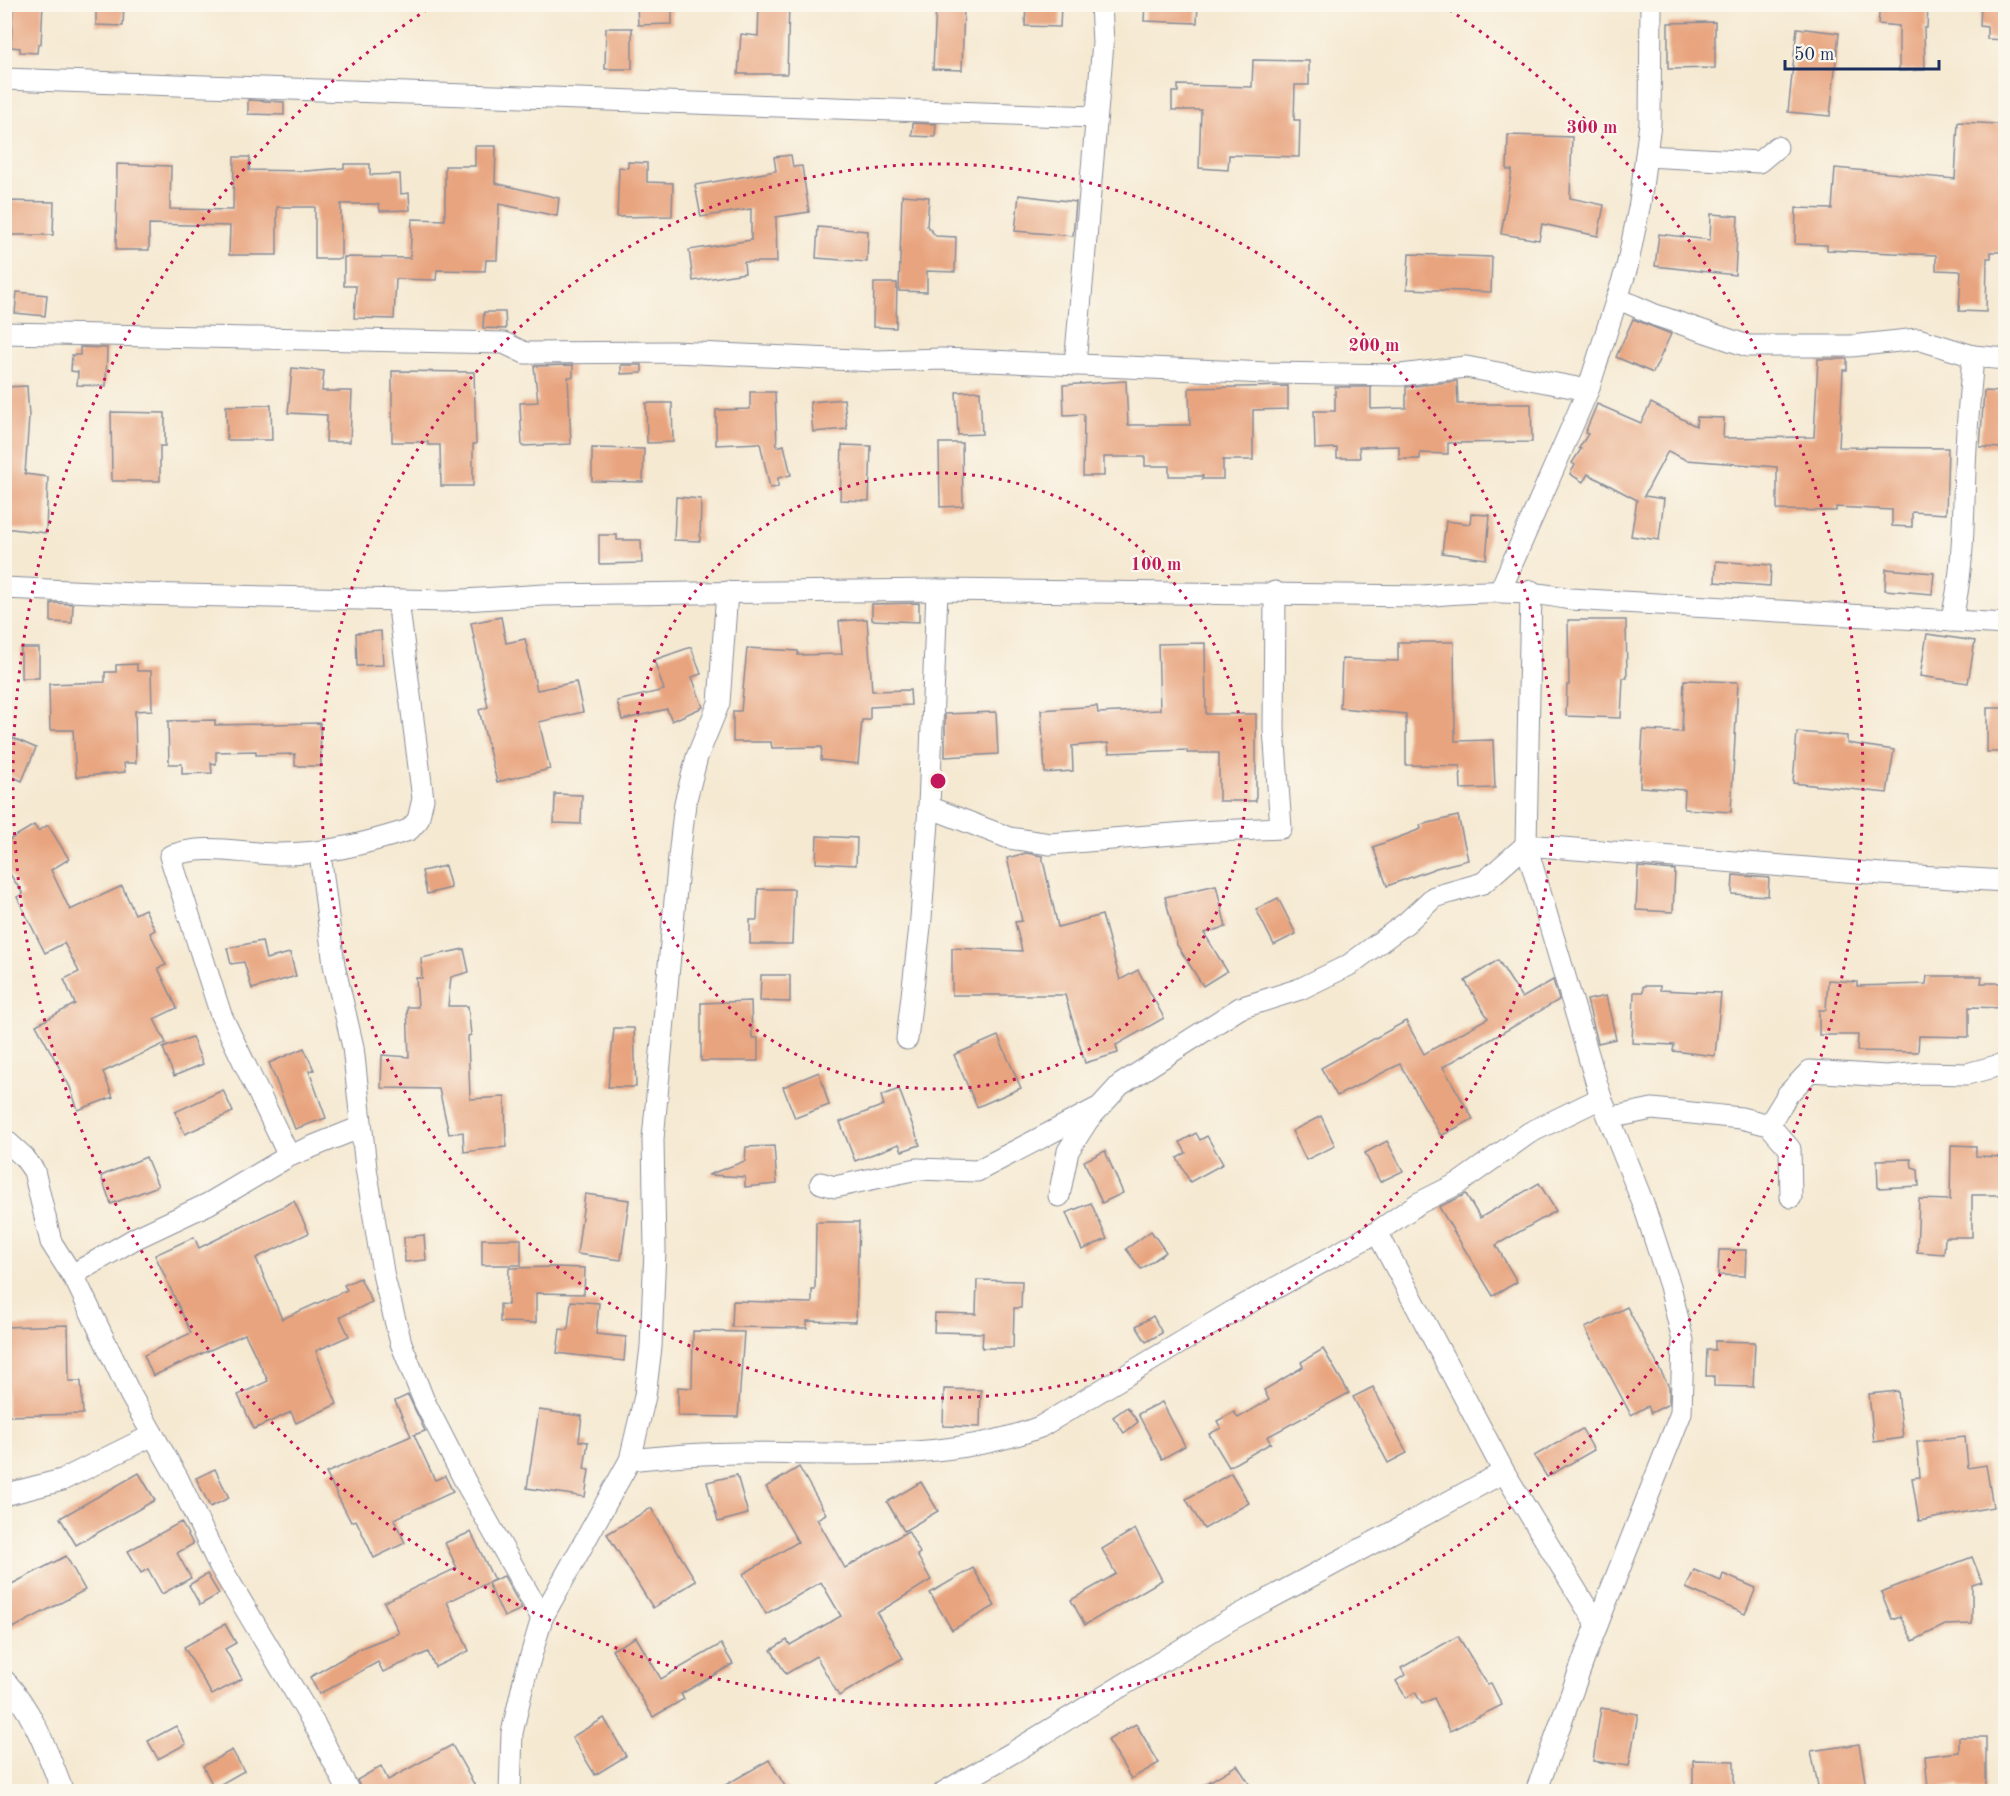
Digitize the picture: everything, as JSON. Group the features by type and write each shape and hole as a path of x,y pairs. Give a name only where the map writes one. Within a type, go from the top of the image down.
{"street":[{"path":"1075,365 1103,43 1101,4"},
{"path":"1500,591 1588,390 1627,267 1646,156 1652,89 1651,4"},
{"path":"4,79 1095,117"},
{"path":"1646,156 1683,160 1759,162 1777,147"},
{"path":"1617,298 1655,315 1748,346 1851,346 1918,339 1973,356 2006,359"},
{"path":"4,333 504,343 525,353 674,352 877,361 942,359 1267,373 1390,375 1466,367 1588,390"},
{"path":"1951,621 1957,600 1973,356"},
{"path":"4,588 136,594 447,601 544,595 937,590 1040,593 1275,592 1421,596 1531,591 1570,599 1894,620 2006,624"},
{"path":"907,1039 921,918 929,807 937,590"},
{"path":"1531,591 1526,845 1601,1098 1643,1203 1670,1286 1683,1341 1684,1368 1681,1413 1672,1441 1651,1485 1536,1791"},
{"path":"510,1791 512,1733 525,1676 542,1618 630,1460 645,1395 651,1347 655,1250 653,1139 679,857 685,803 697,757 719,703 727,592"},
{"path":"929,807 1009,838 1050,844 1281,828 1274,729 1275,592"},
{"path":"289,1156 221,1015 170,856 187,850 207,848 273,854 320,853 409,830 418,820 423,799 398,600"},
{"path":"1059,1196 1068,1151 1088,1120 1120,1085 1240,1008 1300,989 1349,965 1406,923 1434,897 1483,883 1526,845 1882,874 2006,881"},
{"path":"320,853 334,964 353,1047 361,1126 384,1278 401,1343 424,1401 466,1484 542,1618"},
{"path":"1769,1125 1788,1094 1810,1071 1886,1076 1923,1073 1967,1074 2000,1065 2006,1066"},
{"path":"630,1460 737,1453 827,1454 926,1450 1019,1435 1048,1422 1230,1313 1377,1232 1419,1203 1459,1183 1529,1133 1601,1098"},
{"path":"821,1183 835,1187 917,1169 977,1171 1102,1106"},
{"path":"1609,1118 1652,1109 1741,1118 1769,1125 1790,1149 1791,1197"},
{"path":"72,1275 136,1238 208,1204 289,1156 361,1126"},
{"path":"4,1138 24,1156 34,1171 51,1242 72,1275 217,1560 316,1726 349,1791"},
{"path":"1377,1232 1504,1472 1597,1625"},
{"path":"4,1495 62,1480 153,1435"},
{"path":"944,1791 1012,1753 1228,1620 1504,1472"},
{"path":"4,1680 13,1689 44,1744 63,1791"}],"building":[{"path":"13,4 43,4 41,44 38,44 37,53 20,52 20,48 11,47"},
{"path":"96,4 124,4 123,26 96,25"},
{"path":"637,4 672,4 672,24 638,25"},
{"path":"759,4 789,4 787,74 738,74 741,34 758,36"},
{"path":"936,4 964,4 962,70 933,69"},
{"path":"1026,4 1061,4 1060,27 1025,26"},
{"path":"1145,4 1198,4 1197,23 1144,21"},
{"path":"1880,4 1928,4 1927,28 1924,28 1925,70 1899,71 1899,26 1878,24"},
{"path":"1981,4 2006,4 2006,40 1987,39 1987,27 1980,26"},
{"path":"1715,22 1715,68 1668,69 1668,23"},
{"path":"606,28 632,28 632,69 605,69"},
{"path":"1797,28 1839,33 1830,116 1788,112"},
{"path":"1253,60 1309,61 1309,85 1295,85 1294,120 1300,120 1299,157 1229,155 1228,170 1199,168 1201,110 1172,110 1172,92 1178,92 1178,85 1252,87"},
{"path":"248,100 284,102 284,115 248,114"},
{"path":"1958,122 1998,124 1998,127 2006,127 2006,252 1991,252 1991,258 1987,258 1986,312 1959,311 1961,271 1936,270 1936,255 1827,250 1827,245 1795,244 1796,208 1832,209 1835,168 1955,179"},
{"path":"913,123 936,124 935,137 912,136"},
{"path":"1508,135 1572,137 1570,198 1604,205 1598,236 1542,224 1539,240 1501,234 1512,170 1507,170"},
{"path":"475,146 496,146 495,183 559,198 557,216 499,204 497,260 486,260 485,271 437,270 436,280 396,279 394,319 354,318 356,286 344,286 344,257 410,258 412,219 445,220 445,166 475,166"},
{"path":"791,155 793,167 802,166 809,212 776,217 777,262 744,262 745,273 693,281 689,250 751,240 751,209 701,217 695,185 776,171 774,157"},
{"path":"234,157 250,157 249,170 306,171 344,168 344,164 370,164 370,175 400,174 401,194 409,193 410,210 380,211 379,204 341,204 341,259 315,259 315,207 277,207 277,255 229,255 230,226 149,224 149,250 116,250 117,164 171,166 170,209 233,210"},
{"path":"628,162 647,163 647,182 673,183 672,216 617,217 619,167 628,168"},
{"path":"902,195 929,197 927,226 936,236 956,237 955,272 927,271 927,292 899,291"},
{"path":"1019,195 1076,202 1073,236 1015,231"},
{"path":"5,201 54,202 53,235 5,235"},
{"path":"1711,214 1738,216 1735,275 1655,266 1659,234 1710,240"},
{"path":"818,227 868,231 867,262 816,258"},
{"path":"1409,254 1492,257 1491,292 1407,289"},
{"path":"874,283 897,283 896,328 873,327"},
{"path":"17,292 47,295 45,316 15,313"},
{"path":"484,312 505,312 506,329 483,328"},
{"path":"1633,319 1671,334 1653,373 1616,357"},
{"path":"80,347 107,348 106,386 77,385 78,372 71,371 72,355 80,355"},
{"path":"1818,359 1847,359 1847,370 1843,370 1839,447 1948,448 1946,514 1912,512 1912,527 1892,526 1892,510 1836,507 1836,511 1777,510 1777,467 1686,460 1668,451 1644,496 1664,499 1659,540 1631,536 1637,500 1588,474 1583,482 1570,474 1575,465 1572,463 1588,434 1585,433 1597,404 1641,423 1651,403 1696,426 1697,417 1724,418 1723,438 1814,437"},
{"path":"573,365 573,377 568,377 571,444 522,446 520,403 538,402 534,366"},
{"path":"621,365 642,365 642,373 621,374"},
{"path":"292,368 324,371 322,391 352,391 350,442 326,442 327,415 288,413"},
{"path":"392,371 474,372 476,444 473,444 473,486 441,486 440,445 428,445 428,442 392,442"},
{"path":"1126,381 1128,425 1190,425 1189,388 1288,386 1288,409 1253,410 1253,460 1223,460 1223,479 1202,479 1203,476 1169,476 1169,466 1145,466 1145,457 1104,457 1104,476 1083,476 1084,414 1064,415 1063,385"},
{"path":"1457,381 1458,404 1531,404 1532,442 1448,443 1448,454 1420,453 1420,459 1399,459 1399,446 1359,447 1360,458 1337,458 1337,448 1315,449 1314,411 1335,411 1335,387 1371,387 1371,409 1406,408 1406,387"},
{"path":"27,386 29,417 25,474 48,477 46,533 4,528 4,481 8,448 4,448 4,387"},
{"path":"980,391 982,434 958,435 956,392"},
{"path":"1984,391 2004,392 2001,448 1980,447"},
{"path":"750,392 775,392 777,447 784,445 791,475 778,478 778,487 770,488 760,443 716,445 716,410 750,409"},
{"path":"844,399 847,429 813,432 810,402"},
{"path":"646,403 672,403 673,442 647,443"},
{"path":"271,405 272,440 227,440 226,406"},
{"path":"111,412 165,413 165,446 160,446 160,481 112,481"},
{"path":"939,443 962,443 963,506 940,507"},
{"path":"842,445 871,446 869,501 840,500"},
{"path":"592,448 644,449 643,482 592,481"},
{"path":"676,497 701,499 700,541 674,540"},
{"path":"1471,514 1490,515 1486,559 1442,553 1446,521 1470,524"},
{"path":"599,535 617,535 617,540 641,540 642,563 599,564"},
{"path":"1716,561 1771,565 1770,586 1715,582"},
{"path":"1886,569 1934,573 1932,594 1885,590"},
{"path":"51,603 73,604 72,623 51,622"},
{"path":"919,603 919,622 872,620 872,604"},
{"path":"501,617 506,643 525,639 537,690 576,682 583,712 539,722 550,769 497,782 479,710 488,707 471,623"},
{"path":"867,619 872,691 910,690 911,705 870,707 870,720 862,720 858,764 821,760 822,747 772,748 771,742 733,742 733,711 741,711 747,648 798,651 798,655 842,654 839,621"},
{"path":"1568,620 1626,620 1627,678 1623,678 1621,718 1566,716 1567,685 1569,685"},
{"path":"381,631 383,665 357,666 356,633"},
{"path":"1927,634 1975,641 1968,683 1920,676"},
{"path":"1398,642 1454,642 1455,741 1493,740 1495,788 1461,789 1460,766 1406,765 1406,714 1340,708 1342,659 1398,661"},
{"path":"1205,643 1206,714 1256,714 1256,801 1219,801 1219,753 1187,753 1187,750 1109,753 1108,743 1072,746 1073,771 1045,773 1041,710 1097,706 1098,713 1160,710 1158,644"},
{"path":"691,647 701,674 692,677 703,707 672,721 667,709 622,720 617,701 664,690 654,660"},
{"path":"21,648 39,648 39,678 21,678"},
{"path":"137,664 137,671 151,671 152,710 135,711 136,763 124,763 125,772 76,777 73,730 50,730 49,684 105,682 105,672 116,672 116,665"},
{"path":"1684,680 1738,682 1731,812 1684,809 1685,790 1640,787 1643,730 1682,732"},
{"path":"1987,708 2006,708 2006,752 1987,752"},
{"path":"996,712 998,754 945,757 945,714"},
{"path":"215,720 215,725 320,723 321,766 295,766 295,754 256,755 256,751 216,752 216,764 211,763 212,773 182,774 182,764 169,764 168,721"},
{"path":"1797,732 1847,736 1847,743 1894,750 1887,793 1793,783"},
{"path":"4,734 36,748 22,781 4,773"},
{"path":"555,794 582,795 581,824 554,823"},
{"path":"1458,816 1468,860 1436,868 1387,886 1373,847 1421,829 1420,825"},
{"path":"34,825 38,831 48,825 69,859 51,870 70,910 122,886 135,914 145,909 155,930 150,933 166,965 158,968 177,1008 154,1019 166,1043 103,1072 113,1097 78,1110 70,1087 36,1025 75,1004 64,979 79,972 64,943 45,953 17,897 23,894 4,865 4,843"},
{"path":"817,836 857,838 856,865 816,863"},
{"path":"1026,853 1042,856 1058,927 1102,915 1120,980 1138,970 1164,1018 1116,1045 1118,1053 1085,1063 1065,995 952,995 952,948 1022,951 1015,922 1022,921 1007,858"},
{"path":"445,866 451,888 427,894 422,871"},
{"path":"1638,867 1675,870 1673,912 1636,910"},
{"path":"1733,875 1769,878 1768,896 1732,894"},
{"path":"1216,885 1226,927 1204,933 1227,971 1203,986 1177,945 1165,897"},
{"path":"758,889 794,889 792,944 750,944 750,920 757,920"},
{"path":"1278,898 1296,934 1274,945 1256,909"},
{"path":"262,941 266,959 290,953 296,976 252,989 244,962 231,964 227,948"},
{"path":"464,949 469,972 451,977 448,1006 468,1006 471,1035 468,1036 470,1099 505,1097 506,1147 464,1152 463,1132 449,1134 439,1089 381,1088 382,1055 409,1057 407,1007 418,1007 416,978 422,978 421,958"},
{"path":"1498,960 1522,998 1553,980 1559,1000 1443,1067 1473,1119 1441,1136 1400,1064 1337,1096 1321,1068 1406,1021 1424,1054 1488,1018 1465,981"},
{"path":"761,975 790,975 790,1002 760,1001"},
{"path":"1927,976 1982,976 1981,983 2006,983 2006,1008 1969,1007 1969,1037 1919,1036 1918,1052 1857,1051 1858,1035 1819,1035 1819,1010 1826,1010 1828,980 1857,982 1857,986 1926,984"},
{"path":"1643,986 1660,986 1660,990 1721,993 1715,1056 1673,1051 1674,1045 1632,1043 1634,992 1643,992"},
{"path":"1606,996 1616,1039 1598,1043 1587,1000"},
{"path":"751,1001 752,1038 758,1038 758,1061 701,1061 701,1003"},
{"path":"614,1028 634,1028 636,1087 608,1087"},
{"path":"998,1036 1021,1088 977,1107 954,1055"},
{"path":"192,1037 203,1064 174,1076 163,1048"},
{"path":"304,1048 314,1070 309,1071 326,1118 295,1129 269,1063"},
{"path":"819,1072 829,1105 795,1118 783,1087"},
{"path":"899,1089 920,1145 902,1151 899,1144 855,1161 840,1122 884,1105 881,1096"},
{"path":"223,1090 233,1112 185,1134 175,1112"},
{"path":"1321,1116 1335,1146 1306,1160 1292,1131"},
{"path":"1196,1133 1200,1140 1207,1136 1223,1164 1190,1182 1177,1158 1186,1153 1180,1142"},
{"path":"1387,1141 1403,1171 1380,1182 1365,1153"},
{"path":"1951,1145 1976,1146 1976,1156 2006,1157 2006,1195 1972,1195 1972,1237 1945,1237 1944,1254 1917,1252 1919,1199 1950,1200"},
{"path":"774,1146 777,1184 745,1187 745,1177 708,1175 745,1161 746,1147"},
{"path":"1105,1151 1123,1193 1102,1203 1084,1161"},
{"path":"146,1157 158,1186 111,1204 101,1176"},
{"path":"1911,1159 1912,1167 1918,1169 1919,1186 1878,1188 1877,1160"},
{"path":"1539,1183 1556,1211 1496,1245 1517,1282 1493,1296 1439,1207 1466,1194 1480,1218"},
{"path":"585,1194 629,1200 621,1260 577,1254"},
{"path":"294,1201 309,1233 256,1258 282,1319 347,1290 344,1285 360,1278 372,1302 340,1317 349,1336 316,1351 337,1404 296,1423 291,1412 254,1429 238,1395 268,1381 245,1334 153,1376 144,1355 191,1333 155,1255 194,1237 199,1248"},
{"path":"1091,1203 1107,1239 1082,1250 1066,1213"},
{"path":"816,1222 859,1222 856,1322 807,1321 807,1328 732,1327 733,1301 812,1303 812,1290 815,1290"},
{"path":"1151,1231 1166,1252 1141,1269 1126,1249"},
{"path":"424,1235 426,1260 405,1262 404,1237"},
{"path":"482,1239 521,1239 521,1265 482,1265"},
{"path":"1719,1250 1746,1250 1745,1276 1718,1275"},
{"path":"509,1268 585,1268 584,1294 536,1293 536,1323 500,1322 500,1304 508,1305"},
{"path":"977,1280 1022,1281 1021,1308 1014,1308 1013,1348 982,1348 983,1333 934,1332 935,1313 976,1314"},
{"path":"571,1301 599,1303 596,1334 626,1337 624,1361 557,1353 560,1329 568,1330"},
{"path":"1627,1307 1669,1387 1669,1404 1651,1413 1648,1406 1631,1415 1585,1328"},
{"path":"1153,1316 1162,1333 1146,1342 1136,1326"},
{"path":"68,1325 69,1381 81,1381 83,1414 7,1416 4,1327"},
{"path":"693,1331 744,1332 738,1417 678,1416 678,1387 692,1388"},
{"path":"1715,1341 1755,1342 1753,1387 1714,1386 1714,1376 1706,1376 1707,1350 1715,1350"},
{"path":"1323,1349 1349,1393 1267,1437 1271,1443 1229,1467 1209,1434 1221,1428 1217,1421 1234,1412 1238,1418 1269,1400 1264,1390 1303,1367 1301,1362"},
{"path":"1373,1387 1407,1453 1388,1463 1353,1397"},
{"path":"944,1389 981,1390 980,1427 943,1426"},
{"path":"1898,1391 1903,1438 1874,1442 1869,1394"},
{"path":"408,1395 425,1431 414,1435 435,1480 445,1476 453,1492 394,1519 405,1543 374,1558 356,1520 351,1522 326,1473 411,1436 395,1401"},
{"path":"1162,1402 1185,1446 1162,1459 1138,1414"},
{"path":"1127,1407 1138,1422 1124,1433 1113,1417"},
{"path":"539,1410 582,1416 579,1441 588,1442 584,1469 589,1470 585,1497 527,1488"},
{"path":"1582,1429 1594,1450 1547,1477 1534,1456"},
{"path":"1965,1437 1968,1468 1986,1465 1993,1507 1919,1521 1912,1478 1920,1477 1917,1442"},
{"path":"799,1467 826,1514 817,1519 845,1568 908,1531 920,1553 917,1555 931,1580 877,1613 903,1658 839,1696 816,1656 786,1674 771,1650 787,1640 790,1645 841,1616 821,1582 766,1614 743,1574 798,1542 766,1487"},
{"path":"215,1469 229,1498 210,1507 196,1478"},
{"path":"139,1473 155,1500 76,1545 60,1518"},
{"path":"1231,1473 1249,1503 1204,1529 1186,1499"},
{"path":"737,1475 748,1514 718,1522 707,1482"},
{"path":"921,1482 938,1511 904,1531 887,1502"},
{"path":"651,1508 696,1581 653,1608 607,1534"},
{"path":"181,1522 193,1544 177,1553 191,1578 162,1594 148,1569 141,1573 128,1551"},
{"path":"1135,1529 1162,1580 1085,1625 1071,1600 1116,1574 1102,1549"},
{"path":"471,1532 494,1580 447,1602 469,1651 435,1667 428,1652 383,1672 378,1662 319,1694 310,1677 361,1648 399,1633 384,1602 457,1568 445,1543"},
{"path":"66,1556 85,1590 13,1628 4,1612 4,1588"},
{"path":"1972,1557 1982,1582 1972,1585 1972,1624 1945,1625 1913,1641 1900,1616 1892,1619 1881,1592"},
{"path":"973,1568 995,1606 952,1630 930,1593"},
{"path":"1694,1570 1721,1581 1723,1574 1756,1588 1745,1614 1686,1588"},
{"path":"207,1574 219,1594 200,1605 189,1585"},
{"path":"504,1576 522,1609 504,1617 488,1583"},
{"path":"225,1624 236,1643 225,1649 242,1679 212,1695 184,1647"},
{"path":"1458,1636 1487,1684 1491,1683 1502,1705 1450,1731 1434,1698 1422,1704 1415,1692 1406,1698 1396,1681 1405,1675 1401,1668"},
{"path":"636,1637 661,1679 721,1644 733,1664 681,1694 684,1699 653,1717 612,1650"},
{"path":"1601,1708 1638,1714 1629,1766 1593,1761"},
{"path":"604,1718 626,1756 595,1775 572,1737"},
{"path":"1136,1724 1159,1763 1131,1779 1108,1740"},
{"path":"176,1726 186,1744 158,1759 148,1741"},
{"path":"1959,1737 1986,1737 1986,1789 1960,1789 1960,1786 1928,1789 1925,1756 1959,1752"},
{"path":"1859,1744 1866,1787 1819,1791 1811,1751"},
{"path":"452,1745 475,1786 464,1791 362,1791 357,1780 381,1766 388,1780"},
{"path":"232,1750 244,1771 214,1788 203,1766"},
{"path":"769,1760 788,1791 715,1791"},
{"path":"1693,1760 1734,1761 1734,1791 1693,1791"},
{"path":"1237,1765 1254,1791 1194,1791"}]}
